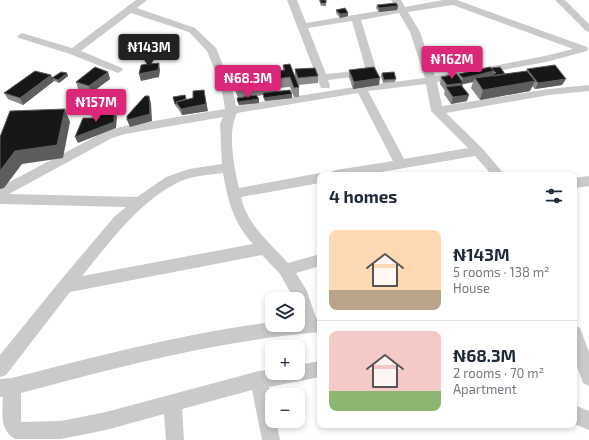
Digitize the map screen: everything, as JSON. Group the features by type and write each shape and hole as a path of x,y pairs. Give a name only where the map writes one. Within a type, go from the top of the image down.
{"street":[{"path":"74,52 142,0"},
{"path":"292,0 329,95"},
{"path":"396,0 404,11 415,32 431,80 437,111 478,151 496,172"},
{"path":"560,0 589,29"},
{"path":"303,26 404,11 452,1 586,50"},
{"path":"130,8 192,30 212,50 226,85 231,112 226,124 228,167 236,205 247,228 286,270 299,291 315,325 198,340 6,388 11,425 16,430 25,432 60,435 106,421 265,379"},
{"path":"322,78 372,72 356,18"},
{"path":"22,36 74,52 118,70"},
{"path":"0,193 108,135 124,130 361,89 431,80 546,59 586,50"},
{"path":"437,111 549,92 589,88"},
{"path":"361,89 400,163"},
{"path":"352,172 478,151"},
{"path":"0,369 65,286 119,221 140,202 170,180 188,174 228,167"},
{"path":"233,194 317,179"},
{"path":"577,183 589,181"},
{"path":"0,198 140,202"},
{"path":"65,286 265,248"},
{"path":"286,270 317,261"},
{"path":"577,342 589,376"},
{"path":"305,372 317,370"},
{"path":"259,380 272,440"},
{"path":"173,403 175,440"},
{"path":"577,415 589,421"}],"building":[{"path":"320,0 326,0 326,3 321,3"},
{"path":"396,3 398,6 379,8 377,5"},
{"path":"345,8 348,13 340,14 336,10"},
{"path":"159,63 158,70 139,74 141,65"},
{"path":"290,64 299,87 294,88 290,77 276,79 278,83 237,88 234,79 260,75 258,68 273,67 275,71 285,70 283,65"},
{"path":"555,65 566,79 538,83 527,69"},
{"path":"95,67 108,72 89,86 76,82"},
{"path":"374,67 380,78 354,82 349,70"},
{"path":"490,67 494,71 463,78 459,74"},
{"path":"500,67 505,74 494,76 493,74 496,73 491,68"},
{"path":"315,68 318,76 298,78 295,69"},
{"path":"35,71 51,75 20,98 4,93"},
{"path":"527,71 535,81 483,90 475,78"},
{"path":"61,72 67,73 58,80 52,78"},
{"path":"394,72 396,79 384,80 382,73"},
{"path":"457,74 463,83 447,85 441,77"},
{"path":"461,85 469,95 453,97 446,87"},
{"path":"204,90 206,104 181,109 176,102 193,98 193,91"},
{"path":"290,90 292,94 264,98 263,93"},
{"path":"185,95 186,99 176,102 177,104 175,104 173,97"},
{"path":"256,95 259,99 238,102 237,98"},
{"path":"145,96 149,96 150,114 127,120 127,116"},
{"path":"65,109 57,145 15,151 0,171 0,137 10,111"},
{"path":"114,110 114,122 75,137 83,118 99,118 99,115"}]}
